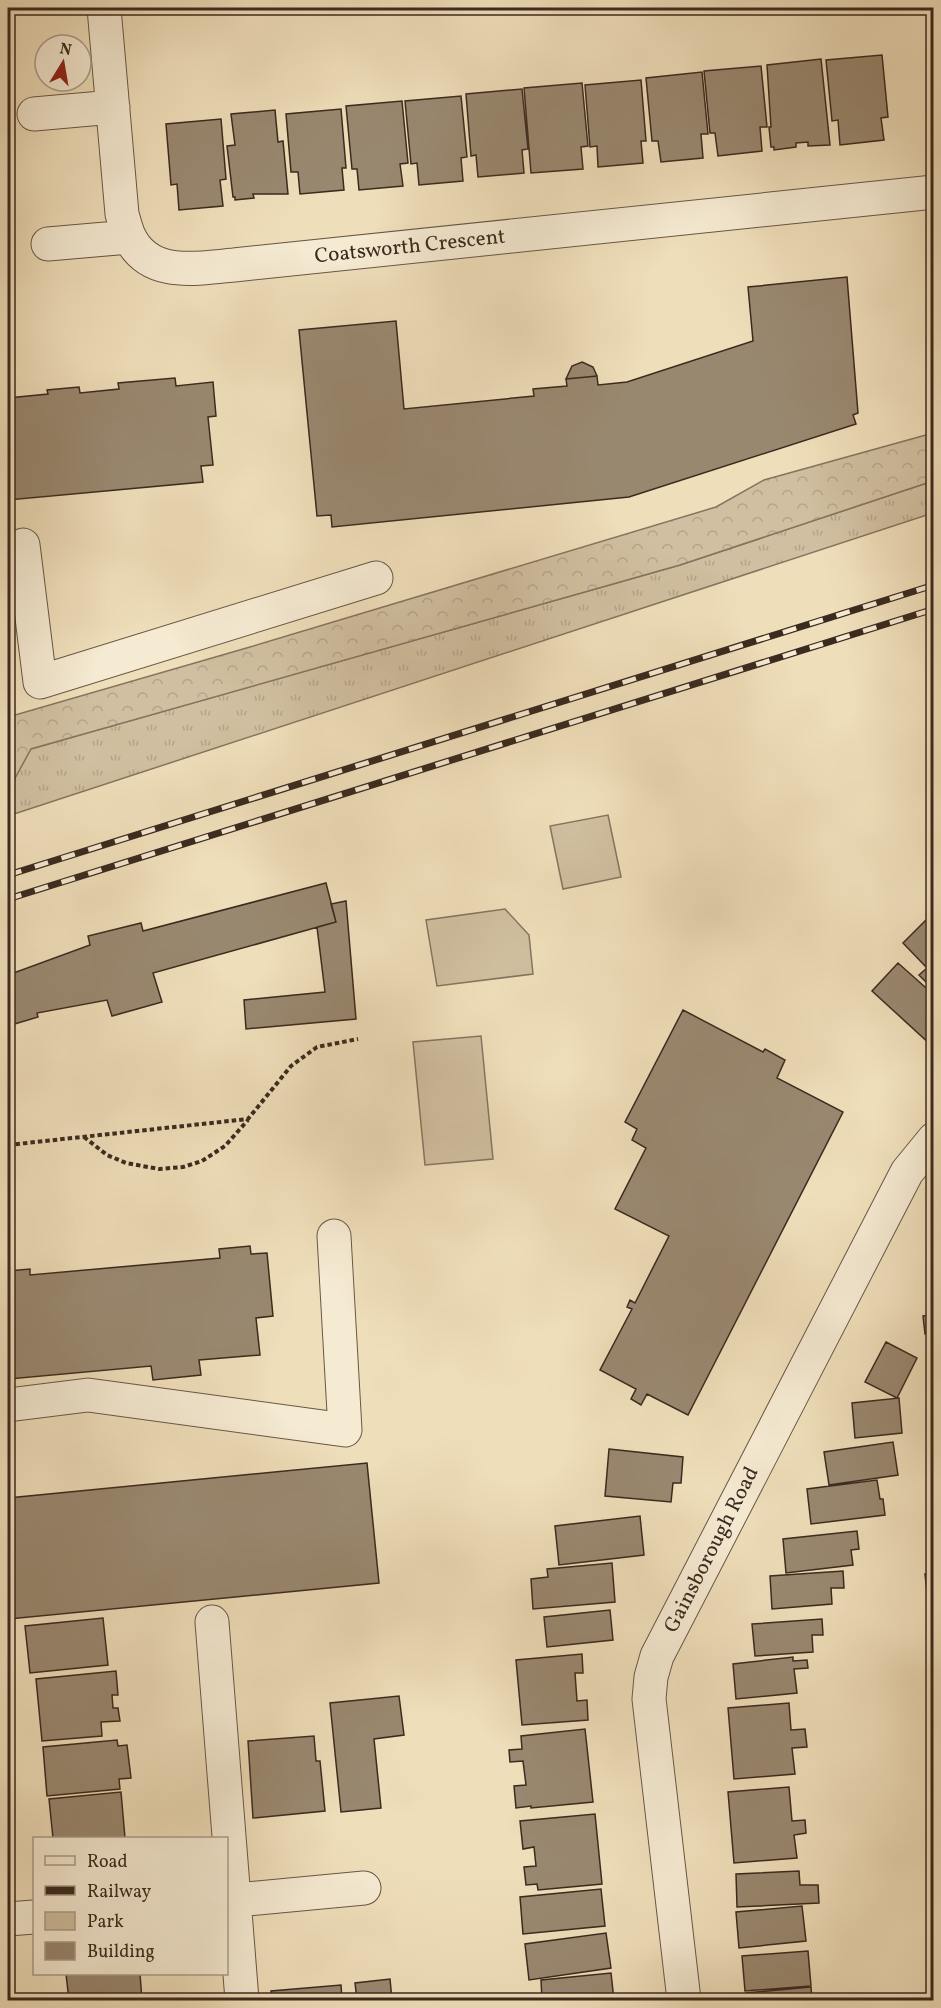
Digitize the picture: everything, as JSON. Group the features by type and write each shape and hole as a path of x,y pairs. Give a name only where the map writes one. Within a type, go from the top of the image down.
{"street":[{"name":"Coatsworth Crescent","path":"104,8 122,214 129,237 148,259 174,269 234,265 933,192"},
{"path":"34,114 113,106"},
{"path":"48,244 129,237"},
{"path":"23,545 40,682 376,578"},
{"name":"Gainsborough Road","path":"684,2001 649,1699 651,1677 657,1656 907,1172 933,1139"},
{"path":"8,1405 88,1395 345,1430 334,1236"},
{"path":"212,1622 226,1837"},
{"path":"228,1870 242,2001"},
{"path":"230,1901 364,1888"},
{"path":"8,1919 33,1917"}],"path":[{"path":"84,1137 106,1155 126,1163 159,1170 183,1167 202,1161 225,1146 291,1066 317,1047 358,1039"},
{"path":"8,1145 248,1119"}],"green space":[{"path":"933,433 933,481 680,565 31,749 8,791 8,717 716,507 764,480"},
{"path":"933,481 933,513 8,816 8,791 30,749 680,565"},
{"path":"608,815 621,877 563,889 550,826"},
{"path":"505,909 529,935 533,974 437,986 426,920"},
{"path":"481,1036 493,1159 425,1165 413,1042"}],"building":[{"path":"882,55 888,117 881,118 884,140 840,145 838,120 832,121 826,60"},
{"path":"821,59 830,145 808,146 808,142 796,143 796,147 774,150 774,147 771,147 769,127 771,127 767,65"},
{"path":"761,66 767,127 760,127 762,151 718,156 715,133 710,133 704,71"},
{"path":"8,69 13,119 8,120"},
{"path":"702,72 708,134 701,134 703,158 661,162 658,141 652,141 646,78"},
{"path":"641,80 646,141 641,141 643,163 598,167 597,146 590,147 585,85"},
{"path":"582,83 588,146 581,147 583,169 531,173 524,88"},
{"path":"522,89 528,149 522,150 524,173 478,177 476,155 471,156 466,94"},
{"path":"461,96 467,157 461,158 463,181 419,185 417,163 411,164 405,101"},
{"path":"402,101 408,163 400,164 403,186 359,190 357,169 352,169 346,106"},
{"path":"341,109 346,168 342,168 344,190 300,194 298,172 291,172 286,114"},
{"path":"275,110 278,142 283,141 288,194 253,194 254,198 235,200 227,146 235,145 231,114"},
{"path":"221,119 226,179 220,180 223,206 179,210 177,184 171,185 166,124"},
{"path":"847,277 858,413 853,415 856,424 629,497 332,527 331,515 317,516 299,330 396,321 404,409 534,396 533,389 567,386 566,379 597,376 598,385 627,382 753,341 748,287"},
{"path":"582,362 593,367 597,376 566,379 572,366"},
{"path":"175,378 176,386 213,382 216,416 208,417 213,465 201,466 203,482 8,500 8,398 48,394 47,390 79,387 80,393 119,389 118,383"},
{"path":"326,883 336,922 153,973 162,1002 112,1016 107,1000 37,1013 38,1017 8,1026 8,975 90,945 88,936 141,923 143,931"},
{"path":"346,901 356,1019 246,1029 244,1000 325,992 317,927 336,922 331,904"},
{"path":"929,917 934,921 934,990 919,975 927,968 903,943"},
{"path":"898,963 934,995 934,1043 931,1045 872,991"},
{"path":"683,1010 763,1052 765,1049 785,1060 777,1078 843,1112 688,1415 647,1394 641,1405 631,1399 636,1389 600,1370 632,1309 627,1307 630,1300 635,1303 669,1236 615,1209 646,1148 632,1140 637,1129 625,1122"},
{"path":"250,1246 251,1254 267,1253 273,1316 256,1318 260,1355 199,1360 201,1375 153,1380 151,1366 9,1379 8,1271 30,1269 30,1275 220,1258 219,1249"},
{"path":"934,1315 934,1334 925,1334 923,1316"},
{"path":"886,1342 917,1358 897,1398 865,1382"},
{"path":"899,1398 902,1433 855,1438 852,1403"},
{"path":"893,1442 898,1475 829,1485 824,1452"},
{"path":"609,1449 683,1457 681,1483 673,1483 671,1502 605,1496"},
{"path":"367,1463 379,1583 9,1619 8,1498"},
{"path":"877,1480 885,1515 811,1524 807,1489"},
{"path":"640,1516 644,1555 559,1565 555,1526"},
{"path":"857,1531 859,1549 851,1550 853,1565 786,1573 783,1539"},
{"path":"612,1563 615,1602 533,1609 531,1579 548,1577 547,1569"},
{"path":"843,1571 844,1588 831,1588 832,1604 772,1609 770,1576"},
{"path":"934,1573 934,1592 927,1593 925,1574"},
{"path":"610,1610 613,1640 547,1647 544,1617"},
{"path":"934,1614 934,1629 930,1630 929,1615"},
{"path":"103,1618 108,1665 30,1673 25,1626"},
{"path":"822,1619 823,1635 812,1635 813,1652 755,1656 752,1624"},
{"path":"582,1654 583,1673 575,1673 577,1701 587,1700 588,1720 522,1725 516,1660"},
{"path":"793,1657 793,1661 807,1660 808,1668 794,1669 797,1693 736,1699 733,1664"},
{"path":"116,1671 118,1695 112,1695 113,1708 118,1708 120,1721 101,1722 102,1736 42,1741 36,1679"},
{"path":"399,1696 404,1735 374,1739 381,1808 341,1812 330,1703"},
{"path":"789,1703 791,1730 805,1729 807,1747 792,1748 795,1774 734,1779 728,1708"},
{"path":"585,1729 593,1802 516,1808 514,1786 526,1785 523,1761 510,1762 509,1750 522,1749 521,1736"},
{"path":"314,1736 316,1761 320,1761 325,1811 253,1818 248,1741"},
{"path":"117,1740 118,1746 127,1745 131,1778 119,1779 120,1789 47,1796 43,1747"},
{"path":"789,1787 792,1821 805,1820 806,1833 794,1835 797,1858 734,1863 728,1792"},
{"path":"121,1792 125,1837 53,1837 49,1799"},
{"path":"595,1814 602,1884 538,1890 537,1884 526,1885 524,1867 536,1866 534,1847 523,1849 520,1821"},
{"path":"799,1871 800,1885 818,1885 819,1903 737,1907 736,1874"},
{"path":"601,1889 605,1926 523,1934 520,1897"},
{"path":"802,1906 806,1941 739,1948 736,1912"},
{"path":"606,1933 611,1968 529,1980 525,1944"},
{"path":"808,1951 811,1986 745,1991 742,1956"},
{"path":"611,1973 614,2000 542,2000 541,1980"},
{"path":"66,1975 140,1975 142,2000 69,2000"},
{"path":"390,1979 392,2000 357,2000 355,1983"},
{"path":"341,1985 342,2000 272,2000 271,1991"},
{"path":"811,1987 812,2000 747,2000 746,1993"}],"railway":[{"path":"8,875 934,585"},
{"path":"8,899 934,609"}]}
